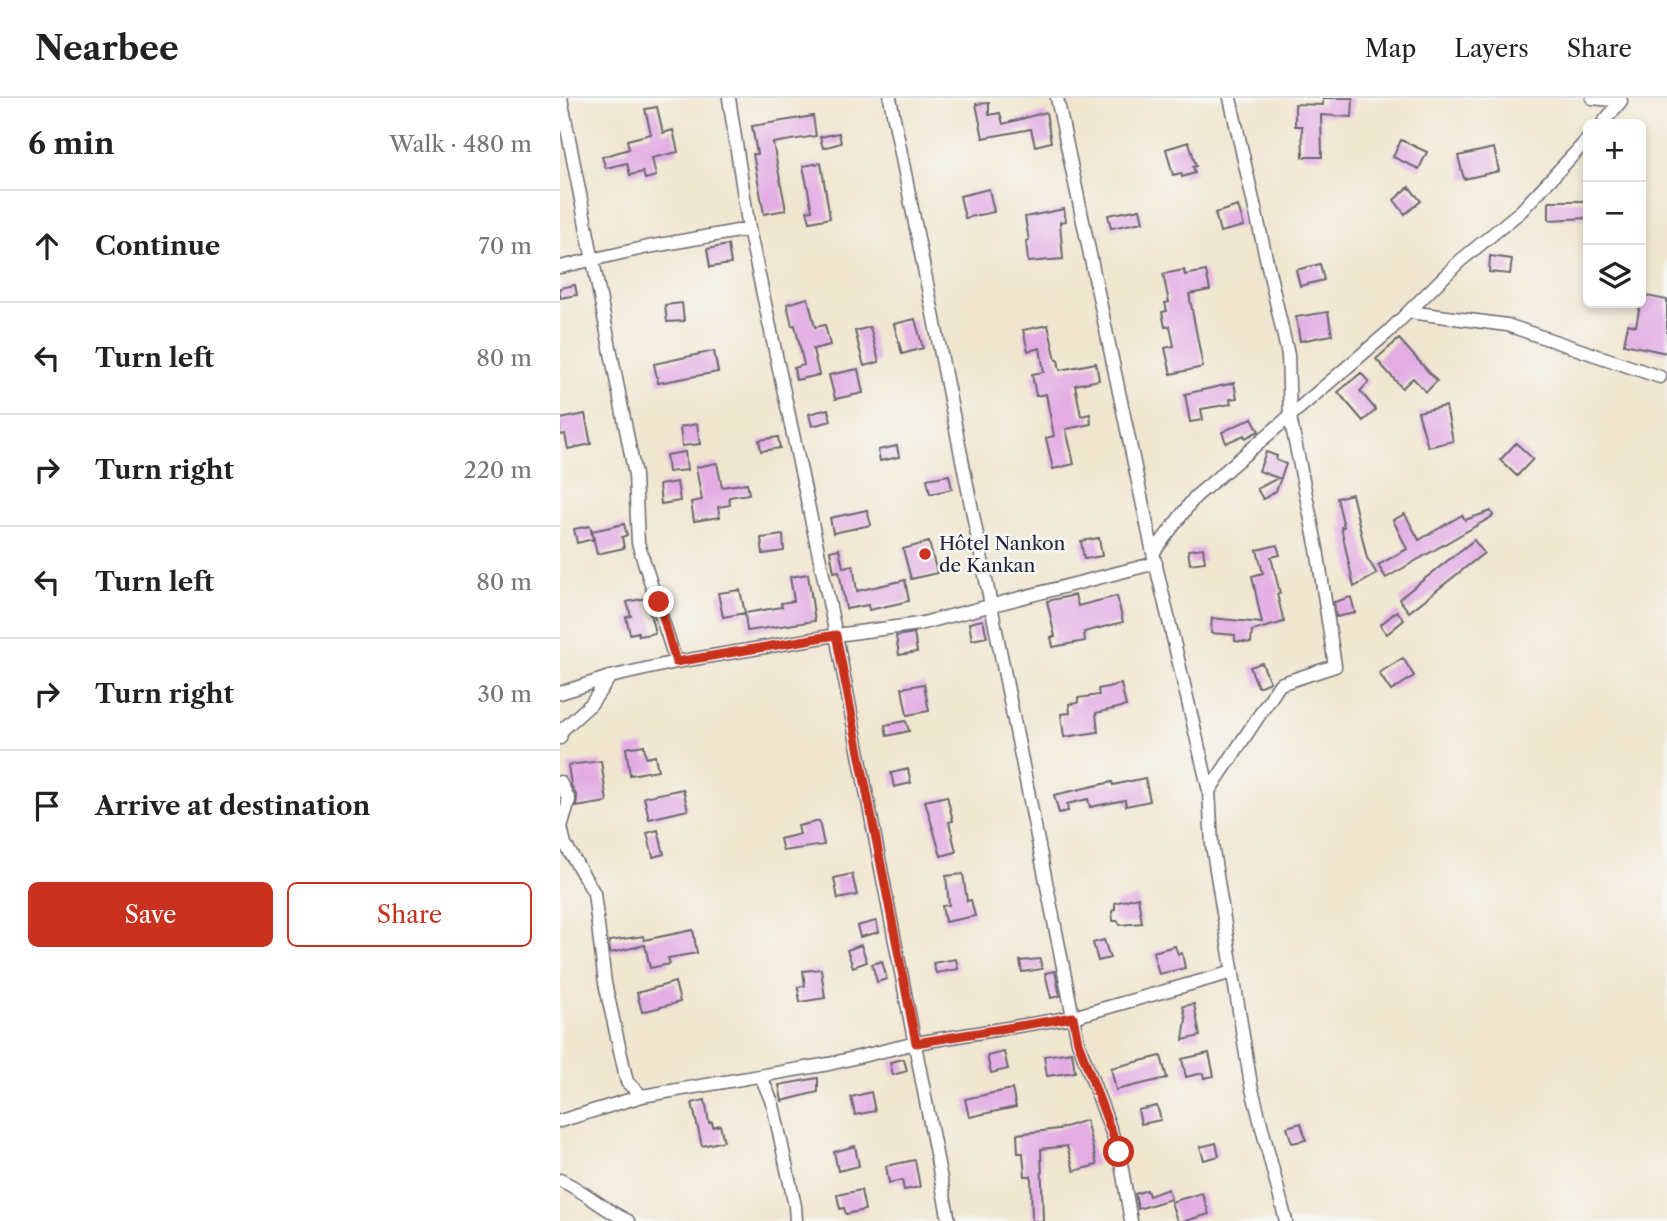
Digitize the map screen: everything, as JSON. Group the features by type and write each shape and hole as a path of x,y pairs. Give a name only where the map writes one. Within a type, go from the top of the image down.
{"street":[{"path":"561,98 564,133 593,258 635,475 638,543 676,662"},
{"path":"729,98 749,229 836,635 949,1221"},
{"path":"890,98 1078,1042 1119,1152 1131,1221"},
{"path":"1057,98 1154,558 1209,791 1212,845 1251,1085 1286,1221"},
{"path":"1209,791 1280,684 1335,666 1318,549 1290,417 1288,355 1230,98"},
{"path":"1592,98 1627,100"},
{"path":"1607,119 1627,100"},
{"path":"560,693 610,677 676,662 919,624 1154,558 1195,497 1387,333 1460,261 1521,211 1583,144"},
{"path":"560,267 593,258 749,229"},
{"path":"1409,312 1507,325 1660,377"},
{"path":"560,738 562,730 591,704 610,677"},
{"path":"560,782 569,800 561,827 565,844 594,893 605,983 627,1082 642,1096"},
{"path":"560,1121 642,1096 829,1064 916,1043 1073,1017 1233,972"},
{"path":"761,1076 773,1105 796,1221"},
{"path":"560,1180 628,1221"}],"building":[{"path":"1323,98 1353,98 1352,117 1321,115 1322,157 1303,157 1302,126 1295,126 1295,104 1323,105"},
{"path":"989,103 989,115 1000,113 1003,124 1046,112 1051,142 1035,146 1031,129 983,138 976,104"},
{"path":"657,107 663,133 673,130 678,152 652,158 656,176 645,179 643,172 630,175 627,163 606,168 602,157 629,149 627,140 651,134 645,109"},
{"path":"813,116 816,136 773,143 786,210 764,214 753,154 757,154 752,126"},
{"path":"839,133 841,143 823,148 820,137"},
{"path":"1401,140 1427,152 1419,169 1393,157"},
{"path":"1189,142 1196,166 1193,167 1195,173 1182,177 1181,173 1173,175 1166,149"},
{"path":"1494,148 1499,171 1464,179 1458,156"},
{"path":"821,163 830,218 810,222 807,211 812,210 803,166"},
{"path":"1409,187 1421,201 1405,214 1394,200"},
{"path":"989,189 994,212 965,218 960,196"},
{"path":"1549,201 1583,201 1583,218 1549,220"},
{"path":"1238,206 1244,226 1220,232 1215,213"},
{"path":"1064,209 1066,221 1060,222 1063,259 1028,262 1026,241 1029,241 1025,217"},
{"path":"1140,209 1143,222 1111,228 1108,215"},
{"path":"728,245 731,264 710,267 707,249"},
{"path":"1490,256 1512,259 1510,274 1489,272"},
{"path":"1320,264 1324,280 1300,286 1296,270"},
{"path":"1184,270 1185,275 1206,271 1210,290 1189,294 1203,367 1171,374 1165,348 1174,346 1170,326 1165,327 1162,312 1167,311 1165,303 1169,302 1163,274"},
{"path":"575,285 577,295 560,298 560,288"},
{"path":"1646,296 1667,300 1667,353 1624,344 1628,324 1636,326 1639,308 1646,308"},
{"path":"808,298 815,327 825,325 830,345 813,349 819,375 796,380 794,368 804,365 787,304"},
{"path":"682,303 684,321 667,322 665,305"},
{"path":"1328,312 1332,335 1300,341 1296,317"},
{"path":"915,319 923,348 902,354 894,324"},
{"path":"1048,325 1060,370 1096,363 1099,380 1075,385 1081,416 1090,414 1091,424 1066,429 1074,464 1053,469 1046,438 1054,436 1046,394 1036,396 1032,374 1044,372 1040,348 1028,351 1023,330"},
{"path":"870,327 879,362 864,366 855,331"},
{"path":"1399,339 1437,381 1426,392 1413,378 1402,388 1376,359"},
{"path":"714,351 718,372 658,383 654,364"},
{"path":"858,369 863,393 835,399 829,375"},
{"path":"1361,373 1369,382 1360,391 1376,410 1363,421 1338,392"},
{"path":"1234,383 1237,398 1230,399 1231,404 1201,409 1203,420 1190,422 1185,394"},
{"path":"1446,406 1453,441 1428,447 1418,412"},
{"path":"828,409 831,421 812,426 809,414"},
{"path":"585,414 591,444 568,449 565,434 560,435 560,419"},
{"path":"1252,418 1259,431 1226,443 1222,432"},
{"path":"697,424 700,444 682,446 680,427"},
{"path":"778,437 780,448 761,451 759,440"},
{"path":"1516,443 1533,459 1517,476 1500,460"},
{"path":"897,446 899,457 880,461 878,450"},
{"path":"685,452 687,470 668,472 666,455"},
{"path":"1266,452 1277,456 1276,460 1286,464 1276,491 1263,499 1257,489 1278,478 1259,471"},
{"path":"717,463 722,487 747,483 749,494 729,497 730,505 718,507 720,517 694,521 691,502 702,500 696,467"},
{"path":"949,475 952,489 930,494 927,479"},
{"path":"677,482 680,501 661,504 659,485"},
{"path":"1352,494 1367,558 1377,574 1354,587 1337,498"},
{"path":"867,510 871,525 833,533 830,518"},
{"path":"1491,511 1493,516 1386,578 1378,565 1407,549 1393,520 1405,514 1419,540 1462,515 1465,520"},
{"path":"624,524 627,535 622,537 624,548 597,554 592,531"},
{"path":"590,526 593,539 577,543 574,529"},
{"path":"783,535 784,551 763,554 761,538"},
{"path":"1099,538 1102,556 1084,559 1081,541"},
{"path":"1474,540 1484,553 1409,612 1399,599"},
{"path":"929,542 937,573 911,579 903,549"},
{"path":"1277,545 1280,555 1271,557 1284,622 1252,631 1251,643 1235,641 1235,635 1211,633 1212,618 1262,623 1252,576 1263,573 1257,550"},
{"path":"1203,548 1205,562 1190,564 1188,550"},
{"path":"839,549 843,567 853,565 857,591 905,580 909,601 869,610 868,605 846,609 839,571 834,572 830,551"},
{"path":"808,574 815,621 747,631 745,613 782,607 781,603 794,601 790,577"},
{"path":"740,590 745,613 723,617 718,593"},
{"path":"1075,595 1078,606 1117,596 1123,622 1084,632 1085,641 1053,647 1051,637 1055,637 1047,601"},
{"path":"1351,597 1355,613 1336,617 1334,602"},
{"path":"646,598 655,633 639,636 638,632 630,634 626,617 631,616 627,602"},
{"path":"1397,611 1404,620 1387,634 1380,625"},
{"path":"983,620 987,637 972,640 969,623"},
{"path":"914,633 917,652 899,655 896,636"},
{"path":"1403,658 1414,676 1391,691 1379,673"},
{"path":"1262,663 1270,682 1258,687 1250,667"},
{"path":"924,684 929,711 907,715 902,688"},
{"path":"1121,684 1126,706 1096,713 1098,732 1064,737 1061,714 1070,713 1069,704 1078,703 1078,698 1099,695 1098,689"},
{"path":"906,721 909,731 887,736 885,725"},
{"path":"644,745 646,758 655,756 658,770 630,775 626,748"},
{"path":"601,761 607,802 576,807 577,797 571,785 568,765"},
{"path":"908,769 911,783 894,787 891,773"},
{"path":"1145,778 1150,801 1126,806 1125,800 1090,807 1088,799 1067,804 1068,811 1059,813 1054,795 1112,782 1113,785"},
{"path":"683,789 688,810 649,819 644,797"},
{"path":"947,796 953,821 949,822 956,852 941,856 925,801"},
{"path":"819,821 824,845 783,851 780,839 800,834 798,826"},
{"path":"658,830 664,854 653,857 647,833"},
{"path":"852,874 857,895 838,899 834,878"},
{"path":"963,874 967,901 971,900 975,916 945,922 942,906 949,905 946,876"},
{"path":"1138,897 1142,923 1120,925 1118,921 1113,921 1115,903"},
{"path":"876,921 879,932 860,937 857,926"},
{"path":"693,930 697,953 668,958 670,964 650,968 645,945 610,953 609,941 643,936 644,940"},
{"path":"1104,940 1110,958 1098,961 1093,943"},
{"path":"861,945 867,962 853,967 847,950"},
{"path":"1175,946 1178,954 1182,953 1185,968 1159,974 1153,952"},
{"path":"956,959 958,969 936,973 933,963"},
{"path":"1040,959 1042,969 1022,972 1020,961"},
{"path":"882,961 887,979 877,982 872,964"},
{"path":"821,969 825,998 800,1002 798,987 805,986 803,971"},
{"path":"1055,971 1060,996 1051,998 1045,973"},
{"path":"675,982 680,1002 642,1012 637,993"},
{"path":"1194,1004 1200,1036 1183,1040 1186,1019 1183,1006"},
{"path":"1004,1052 1008,1069 991,1073 987,1056"},
{"path":"1072,1052 1075,1072 1047,1076 1044,1056"},
{"path":"1209,1053 1214,1076 1204,1078 1203,1073 1186,1077 1182,1059"},
{"path":"1161,1056 1167,1078 1116,1090 1111,1068"},
{"path":"904,1059 907,1071 893,1075 890,1062"},
{"path":"818,1078 818,1092 782,1101 779,1085"},
{"path":"1012,1089 1016,1107 969,1117 965,1099"},
{"path":"871,1092 875,1111 855,1115 851,1097"},
{"path":"705,1100 709,1123 712,1122 713,1127 720,1125 724,1141 702,1146 692,1103"},
{"path":"1157,1106 1161,1120 1141,1124 1138,1110"},
{"path":"1086,1120 1097,1165 1074,1171 1067,1146 1041,1149 1043,1221 1032,1221 1031,1176 1025,1176 1023,1153 1018,1153 1017,1134 1059,1129"},
{"path":"1301,1123 1306,1140 1292,1143 1287,1127"},
{"path":"1216,1143 1219,1156 1204,1160 1200,1147"},
{"path":"855,1146 859,1166 838,1171 834,1152"},
{"path":"915,1160 920,1187 904,1190 902,1180 889,1183 886,1166"},
{"path":"1168,1189 1171,1199 1138,1209 1135,1194 1147,1190 1149,1196"},
{"path":"861,1190 865,1210 846,1214 844,1208 840,1209 837,1195"},
{"path":"1202,1193 1209,1214 1177,1221 1171,1202"}],"place":[{"name":"Hôtel Nankon de Kankan","path":"925,554"}],"route":[{"path":"659,602 676,662 836,635 916,1043 1073,1017 1078,1042 1119,1152"}]}
